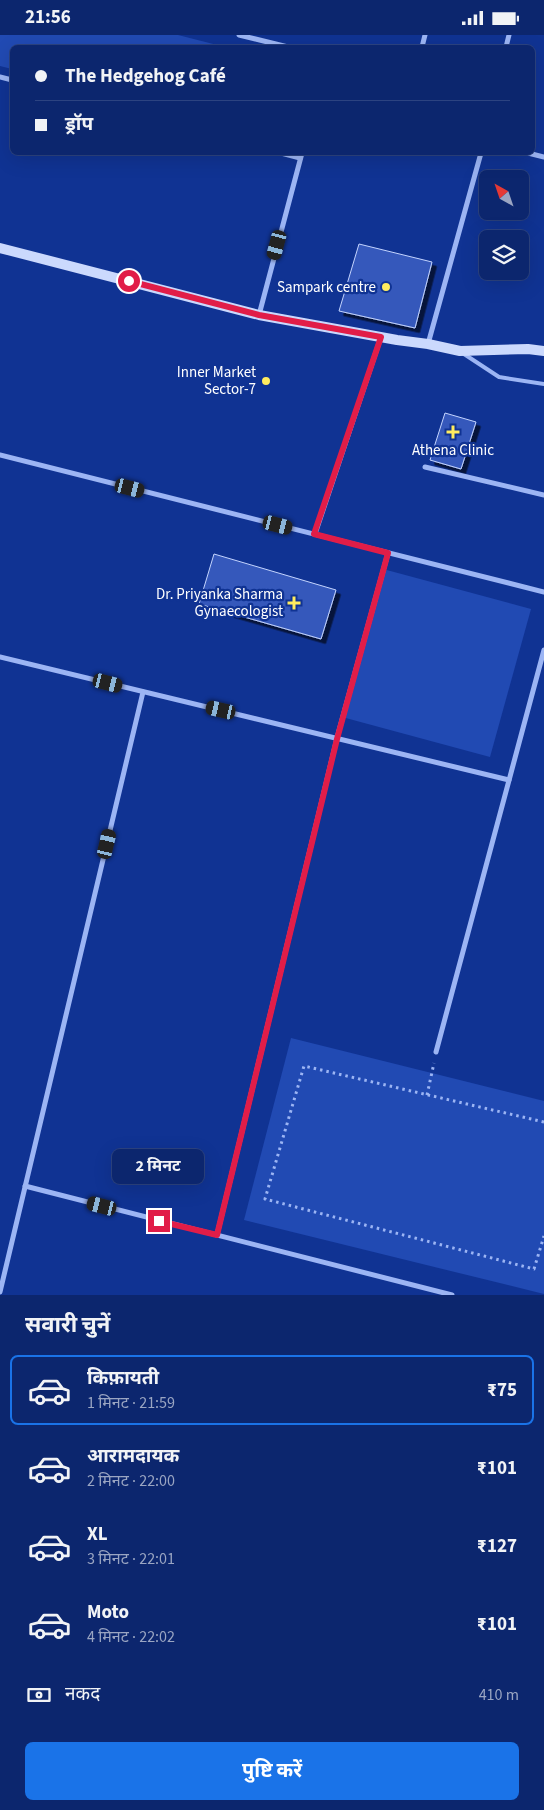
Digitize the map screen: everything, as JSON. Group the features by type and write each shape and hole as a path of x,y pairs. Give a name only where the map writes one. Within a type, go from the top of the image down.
{"street":[{"path":"239,35 280,45"},
{"path":"259,315 301,155"},
{"path":"428,344 481,155"},
{"path":"0,247 259,315 460,351 528,349 544,351"},
{"path":"314,534 381,337"},
{"path":"0,455 544,592"},
{"path":"425,467 544,495"},
{"path":"217,1235 337,739 388,553"},
{"path":"436,1052 544,650"},
{"path":"0,657 509,780"},
{"path":"0,1292 143,692"},
{"path":"25,1186 452,1295"}],"lane":[{"path":"460,351 499,377 544,384"}],"path":[{"path":"427,1095 436,1052"},
{"path":"544,1122 304,1066 264,1199 534,1269 544,1236"}],"shaded area":[{"path":"0,35 178,35 217,45 10,45 10,68 0,66"},
{"path":"383,569 531,609 490,757 342,717"},
{"path":"291,1038 544,1101 544,1294 244,1220"}],"building":[{"name":"Sampark centre","path":"359,244 432,262 415,328 339,311"},
{"path":"445,413 476,422 461,469 430,460"},
{"path":"214,554 336,590 321,639 199,604"}],"place":[{"name":"Sampark centre","path":"386,287"},
{"name":"Inner Market Sector-7","path":"266,381"},
{"name":"Athena Clinic","path":"453,432"},
{"name":"Dr. Priyanka Sharma Gynaecologist","path":"294,603"}],"route":[{"path":"129,281 259,315 381,337 314,534 388,553 337,739 217,1235 159,1221"}]}
